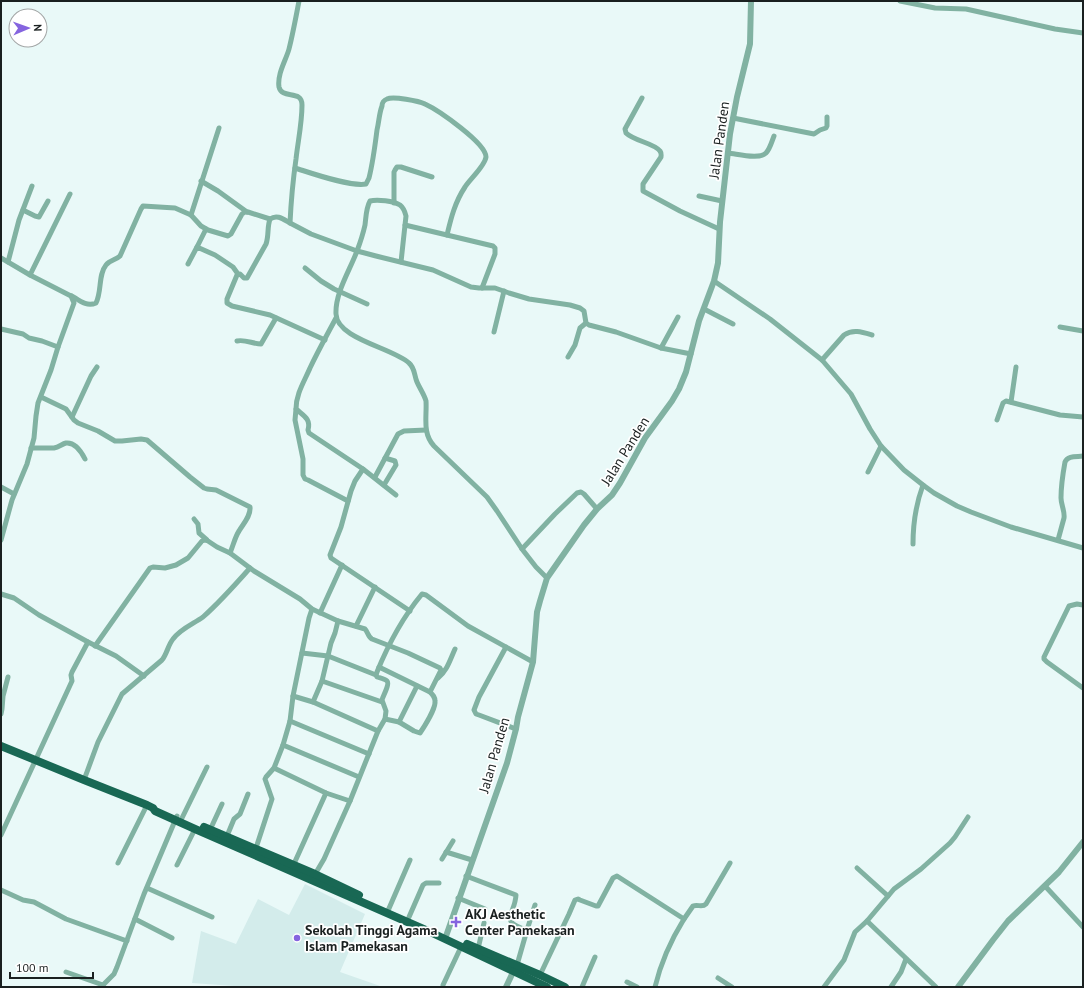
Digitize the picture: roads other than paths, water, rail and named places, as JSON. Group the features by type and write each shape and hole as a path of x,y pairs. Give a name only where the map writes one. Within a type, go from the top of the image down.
{"highway":[{"path":"1,746 256,848 292,868"},
{"path":"178,818 195,829 292,868 446,937 478,949 515,968 547,987"},
{"path":"388,911 409,917 461,947 515,968 540,975 564,987"}],"street":[{"path":"290,223 294,168 302,101 298,96 284,94 280,87 279,81 289,47 299,1"},
{"name":"Jalan Panden","path":"446,937 458,898 507,763 533,662 537,612 547,578 584,525 612,495 645,438 672,401 684,380 692,354 699,321 714,281 718,263 719,229 733,118 750,44 751,1"},
{"path":"900,1 926,6 966,9 1055,29 1083,33"},
{"path":"294,168 343,182 366,184 369,178 380,113 384,101 392,98 425,104 435,109 462,129 475,140 486,155 484,162 465,186 454,208 447,235"},
{"path":"642,98 626,129 626,133 633,138 658,149 661,152 661,157 643,184 643,191 680,211 719,229"},
{"path":"733,118 812,134 826,128 827,116"},
{"path":"190,215 218,128"},
{"path":"728,153 757,156 763,155 767,152 774,136"},
{"path":"394,202 394,172 397,167 432,177"},
{"path":"201,181 218,191 247,212 270,219 273,217 278,217 311,234 357,251 433,270 472,287 495,288 529,299 578,307 584,310 586,323"},
{"path":"8,262 17,225 32,186"},
{"path":"30,275 70,194"},
{"path":"699,196 722,201"},
{"path":"348,501 304,477 302,472 302,453 295,420 299,391 336,318 336,304 364,230 370,201 379,200 394,202 400,205 406,212 401,262"},
{"path":"23,210 39,217 48,201"},
{"path":"1,258 30,275 85,303 93,304 98,298 104,268 109,262 120,256 142,207 171,207 181,210 190,215 206,229 228,236 242,214 247,212"},
{"path":"197,247 215,255 246,279 267,242 270,219"},
{"path":"405,225 495,247 482,288"},
{"path":"188,264 206,229"},
{"path":"305,268 321,281 367,304"},
{"path":"238,274 227,299 228,304 276,318 325,340"},
{"path":"714,281 770,319 822,360 851,394 881,446 904,470 922,485 957,506 971,512 1010,527 1083,548"},
{"path":"494,332 504,291"},
{"path":"1,540 14,494 27,464 35,434 37,407 73,305 71,296"},
{"path":"704,310 733,324"},
{"path":"661,348 678,317"},
{"path":"236,341 243,340 261,344 276,318"},
{"path":"336,318 341,326 351,333 368,343 399,356 412,366 416,380 425,397 426,430 431,442 487,497 522,549 547,578"},
{"path":"586,323 661,348 692,354"},
{"path":"568,357 575,345 580,328 586,323"},
{"path":"1060,327 1083,331"},
{"path":"1,329 23,334 29,338 58,347"},
{"path":"822,360 848,332 854,331 872,335"},
{"path":"72,417 91,376 97,367"},
{"path":"1011,402 1016,368"},
{"path":"41,397 66,409 78,423 98,431 115,441 147,440 204,488 216,490 250,507 249,513 239,530 230,553"},
{"path":"996,420 1004,402 1007,401 1060,415 1083,417"},
{"path":"296,409 309,421 309,432 363,469 396,495"},
{"path":"374,477 400,432 426,430"},
{"path":"31,448 55,448 69,444 80,450 85,459"},
{"path":"868,472 881,446"},
{"path":"1058,540 1064,518 1061,494 1065,462 1068,458 1083,456"},
{"path":"384,485 396,466 395,462 385,458"},
{"path":"363,469 355,481 351,491 341,527 330,555 331,558 410,611"},
{"path":"913,544 917,501 922,485"},
{"path":"1,487 14,494"},
{"path":"522,549 555,514 581,492 597,510"},
{"path":"194,519 198,524 199,533 208,541 230,553 250,568 300,599 312,609 365,629 369,637 372,639 408,653 440,668 441,670 430,692"},
{"path":"95,646 150,568 165,568 176,565 188,558 202,541 208,541"},
{"path":"320,613 342,565"},
{"path":"84,780 98,742 122,694 164,657 174,638 183,630 202,618 220,601 250,568"},
{"path":"356,626 375,587"},
{"path":"1,594 17,600 39,615 116,656 144,676"},
{"path":"376,675 388,645 420,595 424,594 468,626 533,662"},
{"path":"1083,605 1072,604 1069,606 1044,657 1047,662 1083,688"},
{"path":"256,848 272,799 265,779 274,768 284,745 290,721 293,696 308,618 312,609"},
{"path":"312,702 322,681 338,620"},
{"path":"1,835 72,681 72,672 88,642"},
{"path":"506,647 479,697 474,710 475,713 479,715 516,729"},
{"path":"437,679 443,674 448,666 455,649"},
{"path":"302,653 328,656 386,680 388,686 382,702"},
{"path":"379,667 430,692 435,698 432,712 420,733 398,722 385,718"},
{"path":"1,714 3,696 8,677"},
{"path":"313,877 324,859 350,801 378,731 385,718 386,709 382,702 322,681"},
{"path":"398,722 417,686"},
{"path":"293,696 312,702 378,731"},
{"path":"290,721 369,754"},
{"path":"284,745 359,777"},
{"path":"66,972 102,986 114,974 147,888 178,818 207,767"},
{"path":"274,768 326,793 350,801"},
{"path":"292,868 326,793"},
{"path":"227,836 234,819 240,814 248,794"},
{"path":"210,830 222,804"},
{"path":"118,863 150,806"},
{"path":"824,987 844,960 855,932 867,921 898,886 921,869 950,843 968,817"},
{"path":"177,865 195,829"},
{"path":"442,859 452,841"},
{"path":"958,987 1008,921 1059,872 1083,842"},
{"path":"446,852 472,860"},
{"path":"388,911 410,860"},
{"path":"655,987 666,951 684,919 693,906 702,906 706,904 730,863"},
{"path":"857,868 888,896"},
{"path":"466,876 515,895 516,897 511,914 511,921 514,925 527,930"},
{"path":"540,975 575,900 580,900 598,906 615,876 619,877 684,919"},
{"path":"409,917 423,885 426,883 439,883"},
{"path":"1045,886 1083,927"},
{"path":"147,888 212,917"},
{"path":"1,890 23,900 34,902 66,919 127,941"},
{"path":"458,898 485,909"},
{"path":"506,987 515,968 535,905"},
{"path":"135,919 172,938"},
{"path":"867,921 936,987"},
{"path":"478,949 484,923"},
{"path":"443,985 461,947"},
{"path":"582,987 595,957"},
{"path":"890,987 901,972 906,959"},
{"path":"718,978 732,987"},
{"path":"627,982 637,987"}],"place":[{"name":"AKJ Aesthetic Center Pamekasan","path":"456,922"},
{"name":"Sekolah Tinggi Agama Islam Pamekasan","path":"297,938"}]}
